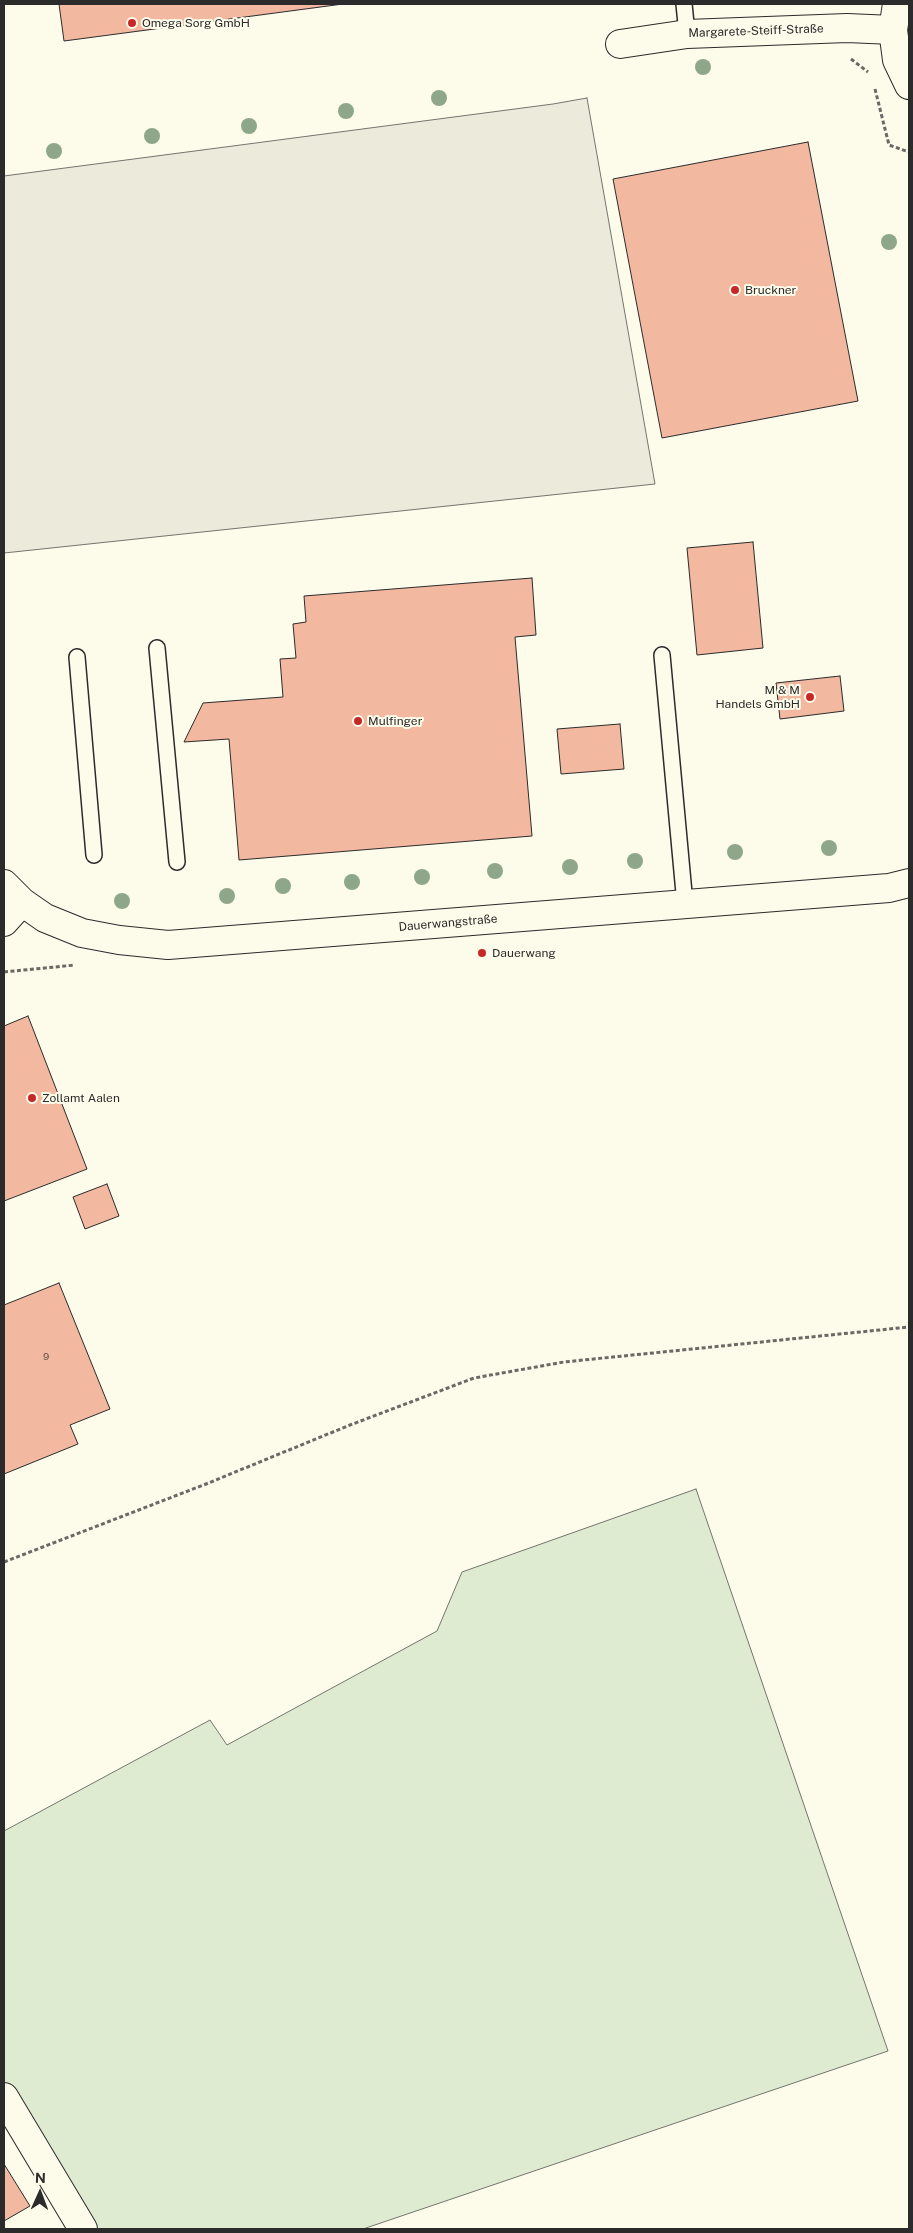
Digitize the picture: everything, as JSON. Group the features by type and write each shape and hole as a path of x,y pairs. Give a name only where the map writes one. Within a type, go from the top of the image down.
{"street":[{"name":"Margarete-Steiff-Straße","path":"620,44 687,34 847,28 895,17"},
{"path":"895,17 897,60 909,85"},
{"name":"Dauerwangstraße","path":"4,922 13,893 45,918 82,933 119,940 168,945 890,888 909,883"},
{"path":"4,2097 83,2229"}],"lane":[{"path":"684,4 687,34"},
{"path":"157,648 177,862"},
{"path":"662,654 684,904"},
{"path":"77,657 94,855"}],"path":[{"path":"847,28 851,60 871,74"},
{"path":"873,83 889,145 909,152"},
{"path":"4,1562 474,1378 564,1362 909,1327"}],"green space":[{"path":"696,1489 888,2051 363,2229 83,2229 4,2097 4,1831 210,1720 227,1745 437,1631 462,1572"}],"shaded area":[{"path":"587,98 655,484 4,553 4,176"}],"building":[{"name":"Omega Sorg GmbH","path":"59,4 343,4 64,41"},
{"name":"Bruckner","path":"808,142 858,401 662,438 613,179"},
{"path":"753,542 763,648 697,655 687,548"},
{"name":"Mulfinger","path":"532,578 536,635 515,637 532,836 239,860 229,739 184,742 203,703 283,697 280,659 296,658 293,624 306,622 304,596"},
{"name":"M & M Handels GmbH","path":"840,676 844,711 780,719 776,683"},
{"path":"620,724 624,769 561,774 557,729"},
{"name":"Zollamt Aalen","path":"28,1016 87,1169 4,1201 4,1026"},
{"path":"107,1184 119,1216 85,1229 73,1197"},
{"path":"59,1283 110,1409 70,1425 78,1444 4,1474 4,1305"},
{"path":"4,2164 30,2206 4,2221"}],"place":[{"name":"Omega Sorg GmbH","path":"132,23"},
{"name":"Bruckner","path":"735,290"},
{"name":"M & M Handels GmbH","path":"810,697"},
{"name":"Mulfinger","path":"358,721"},
{"name":"Dauerwang","path":"482,953"},
{"name":"Zollamt Aalen","path":"32,1098"}]}
